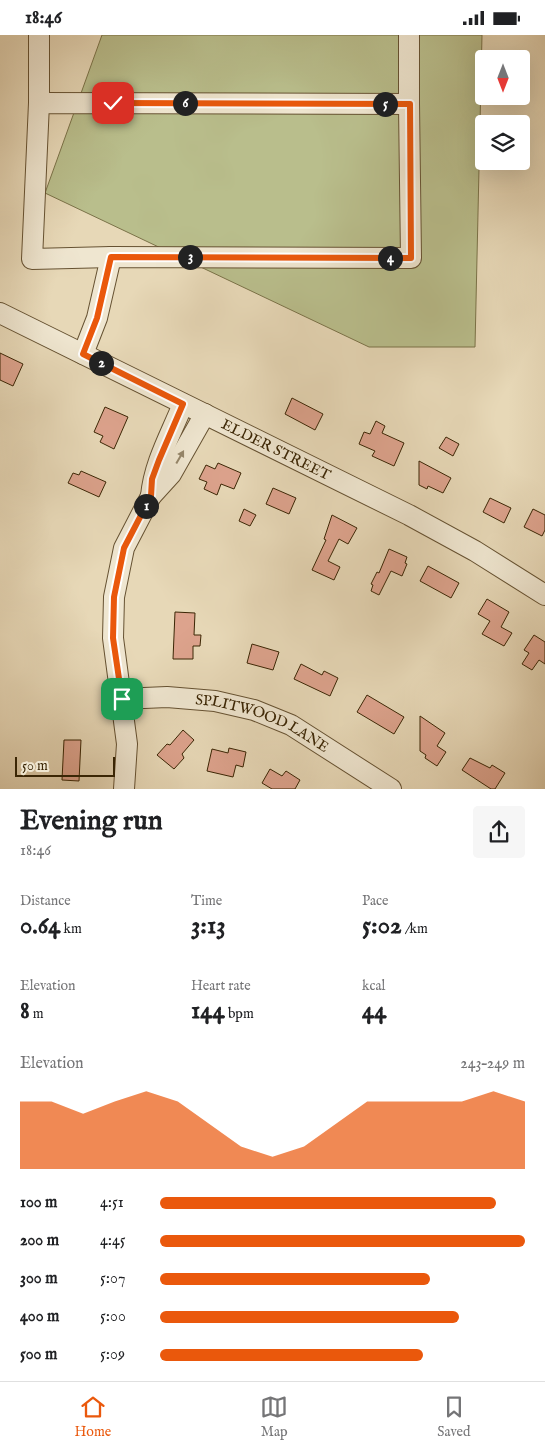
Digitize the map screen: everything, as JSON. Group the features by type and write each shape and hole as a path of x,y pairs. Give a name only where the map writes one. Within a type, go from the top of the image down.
{"street":[{"path":"39,35 39,103 32,259 111,257 411,258 409,35"},
{"path":"39,103 410,104"},
{"path":"83,354 97,318 111,257"},
{"name":"ELDER STREET","path":"0,313 418,520 476,551 545,595"},
{"path":"151,496 152,479 183,404"},
{"path":"124,789 127,744 113,638 114,597 124,548 151,496 171,474 205,414"},
{"name":"SPLITWOOD LANE","path":"122,699 167,697 216,701 254,710 291,725 391,789"}],"green space":[{"path":"102,35 482,35 482,50 475,50 475,105 480,105 480,115 475,115 475,170 479,170 475,347 369,347 45,193"}],"building":[{"path":"0,353 23,364 13,386 0,380"},
{"path":"292,398 323,414 315,430 285,414"},
{"path":"105,407 128,417 114,449 100,442 103,436 94,432"},
{"path":"376,421 385,426 382,433 404,443 394,466 372,456 375,451 359,444 364,432 370,434"},
{"path":"446,437 459,444 453,456 439,448"},
{"path":"419,461 451,478 443,493 428,486 427,489 419,485"},
{"path":"218,463 241,473 234,489 221,484 217,495 204,489 207,482 199,479 206,465 215,469"},
{"path":"81,471 106,482 99,497 68,483 73,473 79,475"},
{"path":"273,488 296,498 289,514 266,504"},
{"path":"490,498 511,508 504,523 483,512"},
{"path":"244,509 256,515 250,526 239,521"},
{"path":"533,509 545,515 545,530 542,536 524,527"},
{"path":"332,515 357,528 348,544 339,539 328,561 340,567 334,580 312,570 326,540 324,539"},
{"path":"389,549 407,557 405,563 407,564 402,576 391,571 379,595 371,591 373,585 371,584 377,572 379,573"},
{"path":"428,566 459,583 451,598 420,581"},
{"path":"487,599 509,612 501,627 512,633 504,646 482,634 490,621 478,614"},
{"path":"175,612 195,613 194,635 201,635 200,646 193,646 193,659 173,659"},
{"path":"534,635 545,642 545,664 539,660 532,670 522,664 529,653 524,650"},
{"path":"252,644 279,652 273,670 247,663"},
{"path":"301,664 322,675 324,671 338,678 330,696 294,679"},
{"path":"367,695 404,717 394,734 357,712"},
{"path":"420,716 445,733 437,746 446,752 437,766 425,758 426,755 420,751"},
{"path":"183,730 194,740 182,754 184,758 174,769 157,755 167,744 170,745"},
{"path":"64,740 81,740 79,781 62,780"},
{"path":"229,748 246,752 243,767 236,765 233,777 207,771 212,749 228,753"},
{"path":"470,758 490,768 492,765 505,773 495,789 491,789 462,770"},
{"path":"270,769 282,776 286,771 300,780 295,789 272,789 262,783"}],"route":[{"path":"113,103 410,104 411,258 111,257 97,318 83,354 183,404 152,479 151,496 124,548 114,597 113,638 122,699"}]}
